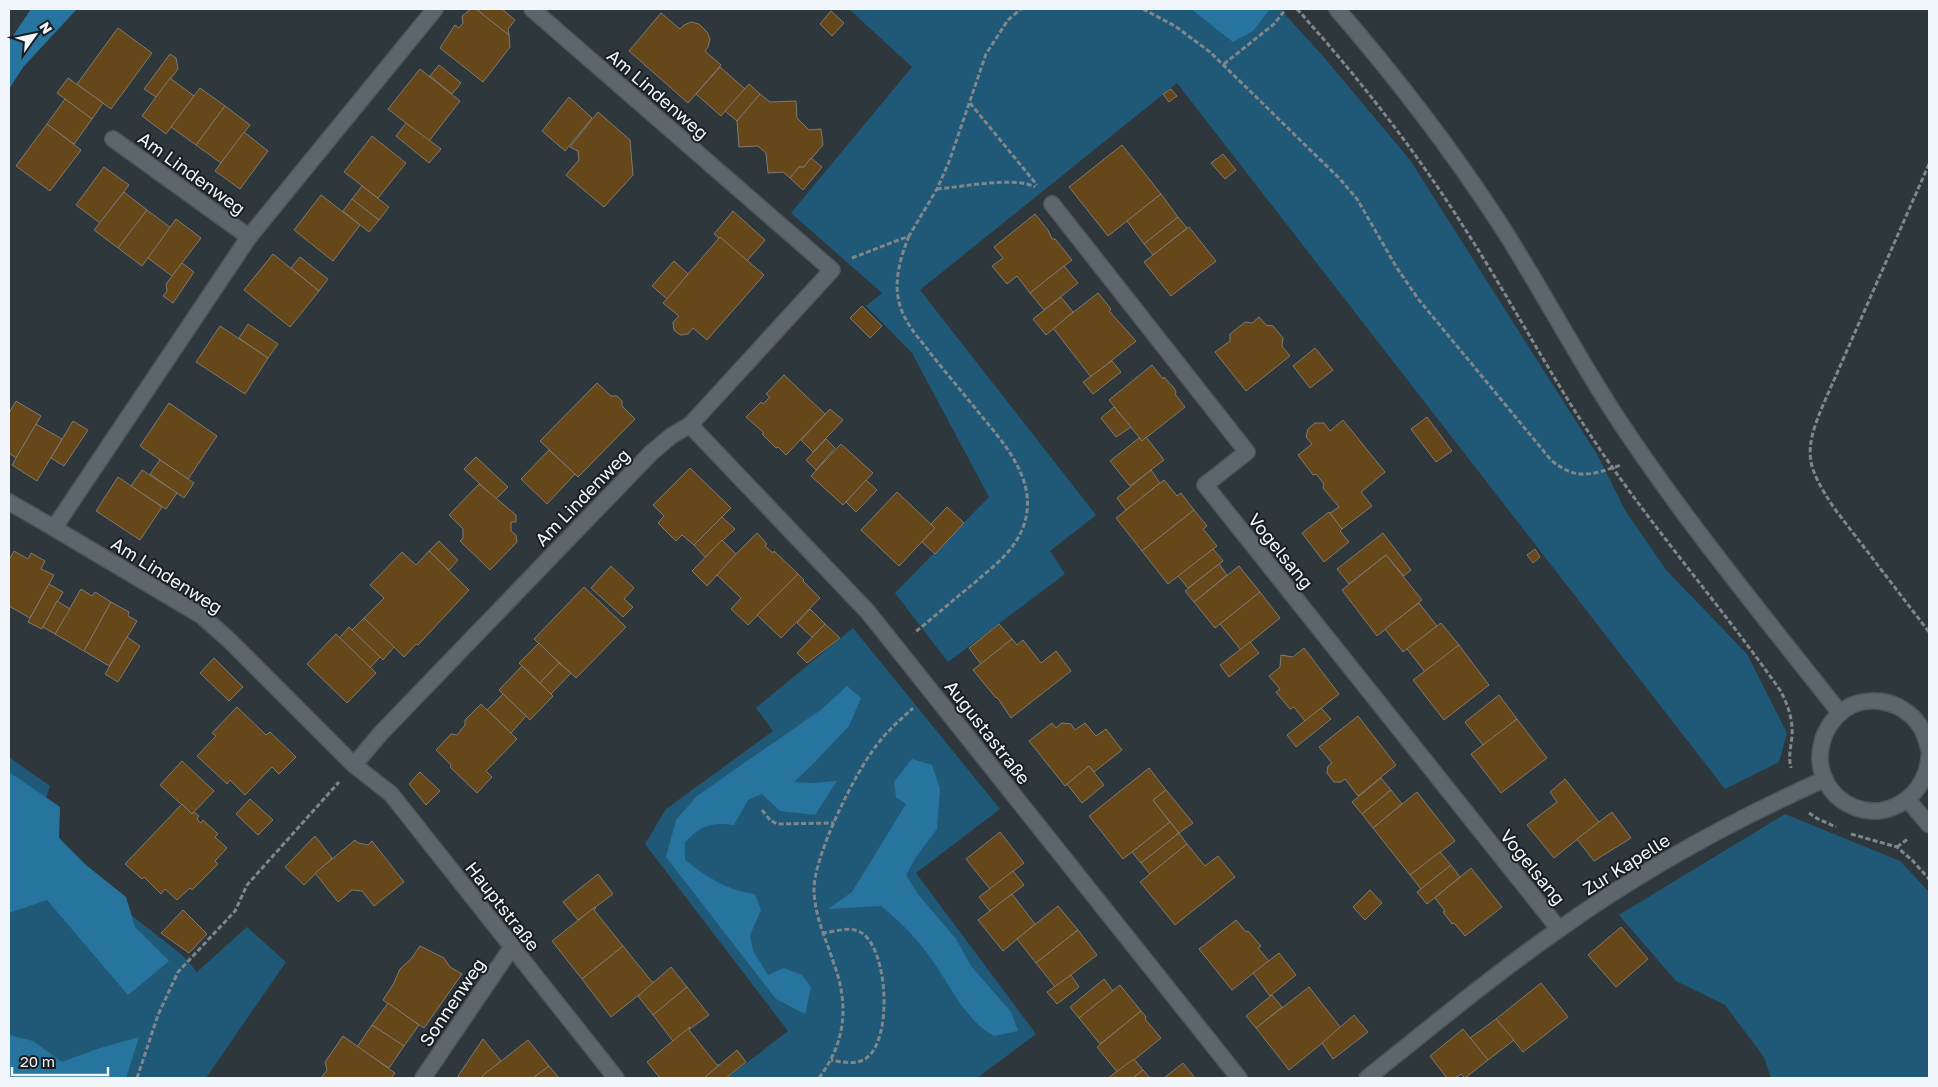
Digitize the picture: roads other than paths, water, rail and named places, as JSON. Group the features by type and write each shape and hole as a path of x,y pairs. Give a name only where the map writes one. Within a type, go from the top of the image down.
{"street":[{"name":"Am Lindenweg","path":"54,528 250,237 435,9"},
{"name":"Am Lindenweg","path":"9,502 202,616 230,641 354,765 381,733 651,453 671,436 690,425 832,270 532,9"},
{"path":"1337,9 1415,104 1491,211 1593,379 1644,457 1723,564 1840,713"},
{"name":"Am Lindenweg","path":"112,139 250,237"},
{"name":"Vogelsang","path":"1052,204 1247,452 1205,485 1558,929"},
{"name":"Augustastraße","path":"690,425 839,580 897,647 1239,1078"},
{"path":"1929,750 1927,738 1921,726 1905,710 1884,701 1866,702 1850,707 1840,713 1829,724 1822,738 1819,754 1821,769 1825,779 1839,798 1854,808 1873,811 1892,809 1908,800 1925,779 1929,756"},
{"name":"Hauptstraße","path":"354,765 391,794 616,1078"},
{"name":"Zur Kapelle","path":"1367,1078 1481,987 1558,929 1619,889 1686,848 1825,779"},
{"path":"1908,800 1929,825"},
{"name":"Sonnenweg","path":"423,1078 512,948"}]}
